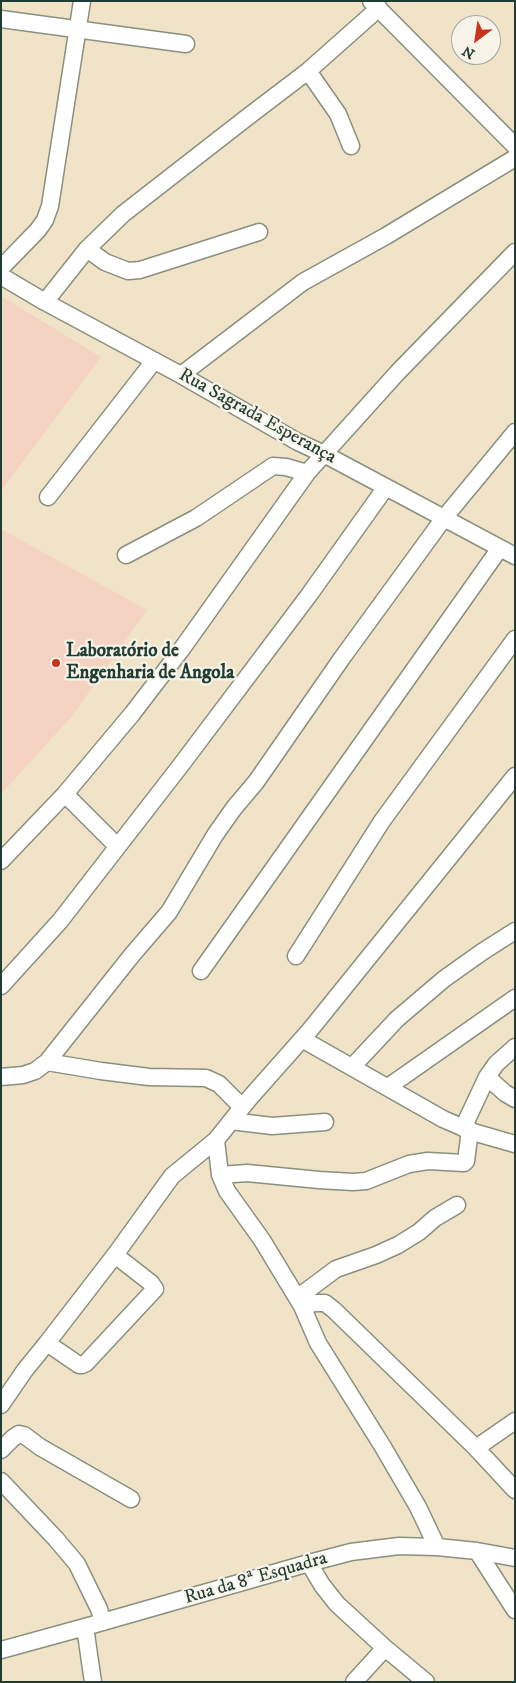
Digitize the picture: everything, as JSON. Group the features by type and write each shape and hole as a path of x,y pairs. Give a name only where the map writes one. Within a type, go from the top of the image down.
{"street":[{"path":"1,268 38,230 45,220 50,206 82,1"},
{"path":"45,302 87,250 123,214 308,71 375,5 515,146"},
{"path":"1,19 186,44"},
{"path":"308,71 338,114 350,146"},
{"path":"181,374 303,282 386,236 515,158"},
{"path":"87,250 106,262 128,270 140,270 259,232"},
{"path":"1,861 65,794 104,748 181,650 307,473 398,372 515,252"},
{"name":"Rua Sagrada Esperança","path":"1,276 45,302 181,374 298,442 510,552"},
{"path":"48,496 154,361"},
{"path":"1,1078 35,1071 46,1062 169,912 215,835 256,782 342,658 444,518 515,432"},
{"path":"126,555 196,518 273,466 286,466 307,473"},
{"path":"1,986 60,921 181,765 386,487"},
{"path":"201,971 510,552"},
{"path":"296,956 382,821 515,638"},
{"path":"1,1405 25,1370 115,1255 172,1176 216,1140 302,1039 515,776"},
{"path":"65,794 117,846"},
{"path":"352,1067 397,1019 444,979 515,930"},
{"path":"388,1087 515,998"},
{"path":"302,1039 443,1119 467,1129 515,1144"},
{"path":"220,1175 247,1173 353,1182 366,1181 409,1164 428,1161 464,1163 466,1161 467,1129 487,1077 496,1064 515,1047"},
{"path":"46,1062 101,1072 149,1077 206,1078 219,1084 242,1108"},
{"path":"487,1077 504,1094 515,1099"},
{"path":"231,1121 272,1126 325,1122"},
{"path":"216,1140 220,1175 227,1191 262,1240 300,1302 318,1343 418,1507 437,1547"},
{"path":"300,1302 336,1269 398,1245 419,1232 435,1218 457,1205"},
{"path":"48,1343 79,1365 86,1364 155,1290 151,1283 115,1255"},
{"path":"300,1302 325,1303 334,1310 476,1448 515,1490"},
{"path":"476,1448 515,1421"},
{"path":"1,1450 19,1434 24,1435 40,1447 131,1500"},
{"path":"1,1481 38,1519 77,1564 99,1609 103,1622"},
{"name":"Rua da 8ª Esquadra","path":"1,1650 351,1552 399,1546 437,1547 477,1550 515,1558"},
{"path":"477,1550 515,1610"},
{"path":"309,1563 322,1585 337,1604 426,1682"},
{"path":"85,1627 93,1682"},
{"path":"354,1682 386,1648"}],"shaded area":[{"path":"1,296 101,357 1,491"},
{"name":"Laboratório de Engenharia de Angola","path":"1,529 147,610 72,716 1,794"}],"place":[{"name":"Laboratório de Engenharia de Angola","path":"56,663"}]}
